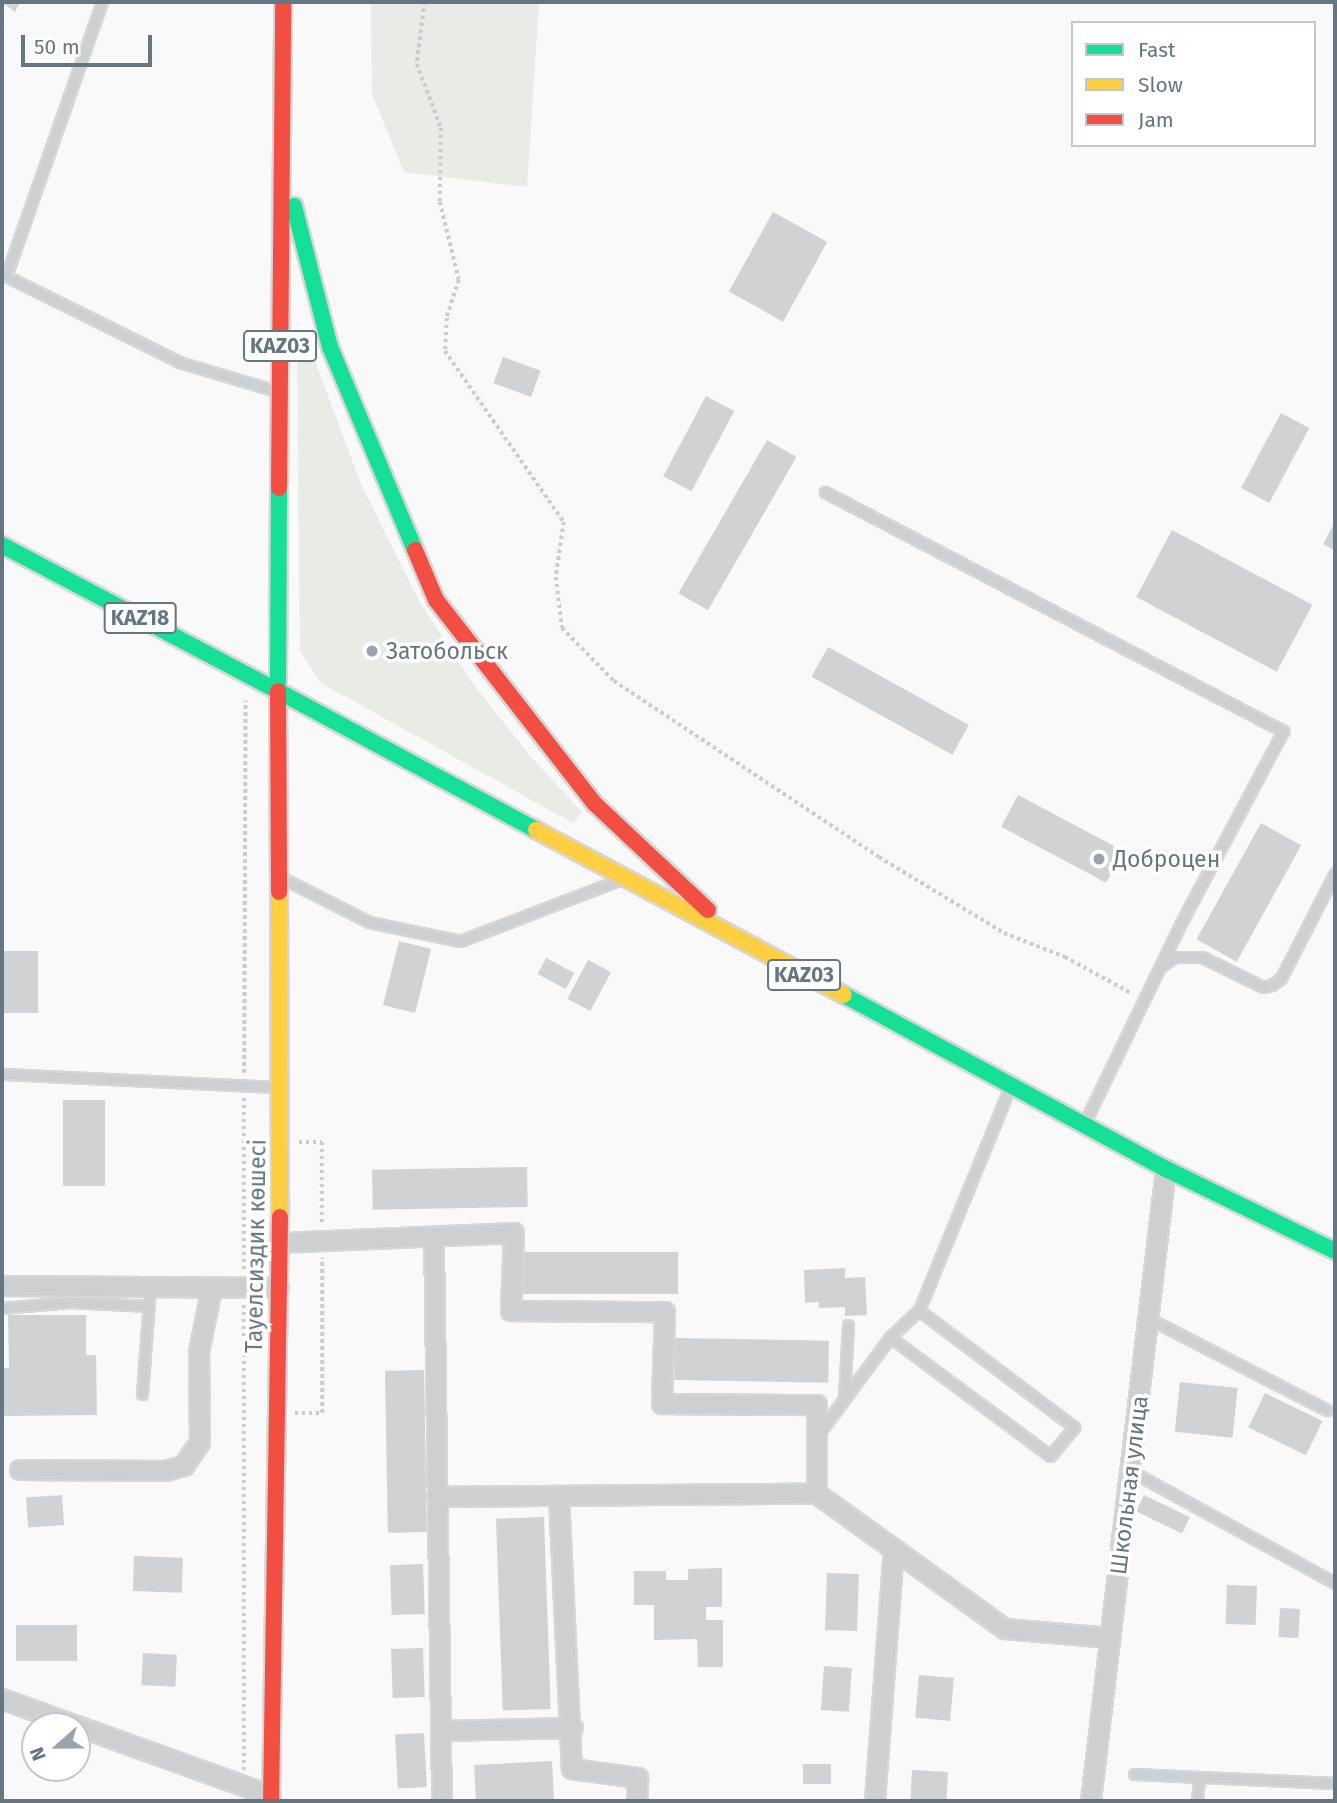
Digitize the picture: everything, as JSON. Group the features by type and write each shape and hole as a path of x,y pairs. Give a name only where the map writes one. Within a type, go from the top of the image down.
{"main road":[{"name":"KАZ03","path":"284,2 285,168 278,392 278,691 1166,1169 1335,1251"},
{"name":"KАZ03","path":"285,168 330,347 436,600 595,804 739,940"},
{"name":"KAZ18","path":"2,545 278,691"},
{"name":"Тауелсиздик көшесі","path":"271,1799 280,1243 281,877 278,691"}],"street":[{"name":"Школьная улица","path":"1091,1801 1166,1169"},
{"path":"280,1243 514,1233 511,1311 665,1312 662,1404 817,1405 817,1494"},
{"path":"434,1237 442,1801"},
{"path":"2,1286 279,1288"},
{"path":"20,1470 165,1471 184,1466 200,1442 199,1352 212,1288"},
{"path":"437,1497 817,1494 1005,1629 1111,1639"},
{"path":"559,1496 573,1728 572,1769 638,1778 637,1801"},
{"path":"875,1801 894,1549"},
{"path":"2,1699 38,1712"},
{"path":"441,1731 573,1728"},
{"path":"91,1731 271,1799"}],"lane":[{"path":"102,2 4,275 179,362 278,392"},
{"path":"825,492 1283,731 1159,969 1083,1125"},
{"path":"1159,969 1185,954 1202,957 1263,987 1272,985 1281,978 1335,873"},
{"path":"281,877 369,922 460,941 625,878"},
{"path":"3,1074 280,1087"},
{"path":"817,1437 890,1337 919,1310 1010,1086"},
{"path":"142,1394 150,1287"},
{"path":"2,1308 70,1302 149,1306"},
{"path":"890,1337 1050,1456 1074,1427 919,1310"},
{"path":"1148,1318 1327,1410"},
{"path":"844,1399 848,1325"},
{"path":"1131,1471 1335,1584"},
{"path":"1134,1774 1335,1783"},
{"path":"1197,1801 1199,1777"}],"path":[{"path":"425,2 417,64 441,128 440,201 459,280 447,318 445,351 564,522 556,577 562,628 614,681 879,857 1004,933 1065,957 1143,1001"},
{"path":"244,1787 245,701"},
{"path":"244,1142 322,1142 323,1241 322,1413 244,1412"}],"shaded area":[{"path":"371,2 539,2 527,187 404,172 372,94"},
{"path":"312,353 361,484 418,599 474,685 530,756 582,812 573,823 321,683 300,651 297,354"}],"building":[{"path":"2,2 20,2 15,12"},
{"path":"773,212 827,242 783,322 729,292"},
{"path":"503,357 541,371 531,397 493,383"},
{"path":"706,396 734,411 692,491 663,476"},
{"path":"1281,413 1309,428 1269,503 1241,488"},
{"path":"767,440 796,457 708,610 678,593"},
{"path":"1335,522 1335,551 1323,544"},
{"path":"1172,530 1312,605 1277,672 1136,597"},
{"path":"828,647 969,725 952,755 812,677"},
{"path":"1018,795 1123,851 1106,883 1001,827"},
{"path":"1261,823 1301,845 1237,962 1197,939"},
{"path":"399,941 431,949 415,1013 383,1005"},
{"path":"2,951 38,951 38,1013 2,1013"},
{"path":"546,958 574,973 566,989 538,974"},
{"path":"588,960 611,972 590,1011 567,999"},
{"path":"63,1100 105,1100 105,1186 63,1186"},
{"path":"527,1167 528,1207 373,1210 372,1170"},
{"path":"523,1252 678,1252 678,1294 523,1294"},
{"path":"845,1268 845,1278 865,1277 867,1315 845,1316 845,1307 819,1308 819,1302 805,1303 804,1270"},
{"path":"8,1315 86,1315 86,1355 96,1355 97,1415 2,1416 2,1368 9,1368"},
{"path":"675,1338 829,1341 828,1383 674,1380"},
{"path":"424,1370 427,1532 388,1533 385,1371"},
{"path":"1180,1382 1238,1388 1232,1438 1175,1432"},
{"path":"1265,1393 1323,1421 1306,1455 1248,1427"},
{"path":"62,1495 64,1525 28,1527 26,1498"},
{"path":"1144,1495 1190,1517 1182,1534 1136,1511"},
{"path":"544,1517 551,1709 503,1711 496,1519"},
{"path":"134,1556 183,1558 182,1593 133,1591"},
{"path":"423,1564 425,1614 392,1615 390,1565"},
{"path":"722,1568 722,1607 706,1607 706,1620 723,1620 723,1667 698,1667 697,1639 654,1640 654,1605 634,1605 634,1571 666,1571 666,1580 688,1580 688,1569"},
{"path":"827,1573 859,1574 857,1631 825,1630"},
{"path":"1227,1585 1257,1586 1256,1625 1226,1624"},
{"path":"1280,1608 1300,1609 1298,1638 1278,1637"},
{"path":"16,1625 77,1625 77,1661 16,1661"},
{"path":"423,1648 425,1697 393,1698 391,1649"},
{"path":"143,1653 177,1655 175,1687 141,1685"},
{"path":"824,1666 852,1668 849,1712 821,1710"},
{"path":"919,1675 954,1678 950,1721 915,1718"},
{"path":"424,1733 427,1787 398,1788 395,1735"},
{"path":"552,1761 554,1801 476,1801 474,1765"},
{"path":"803,1764 831,1764 831,1784 803,1784"},
{"path":"912,1770 948,1772 946,1801 910,1801"}],"traffic: fast":[{"path":"294,206 330,347 415,550"},
{"path":"279,488 278,691 536,830"},
{"path":"2,545 278,691"},
{"path":"844,995 1166,1169 1335,1251"}],"traffic: slow":[{"path":"536,830 844,995"},
{"path":"279,892 280,1217"}],"traffic: jam":[{"path":"279,488 283,2"},
{"path":"415,550 436,600 595,804 708,910"},
{"path":"278,691 279,892"},
{"path":"271,1801 280,1217"}],"place":[{"name":"Затобольск","path":"372,651"},
{"name":"Доброцен","path":"1099,859"}]}
